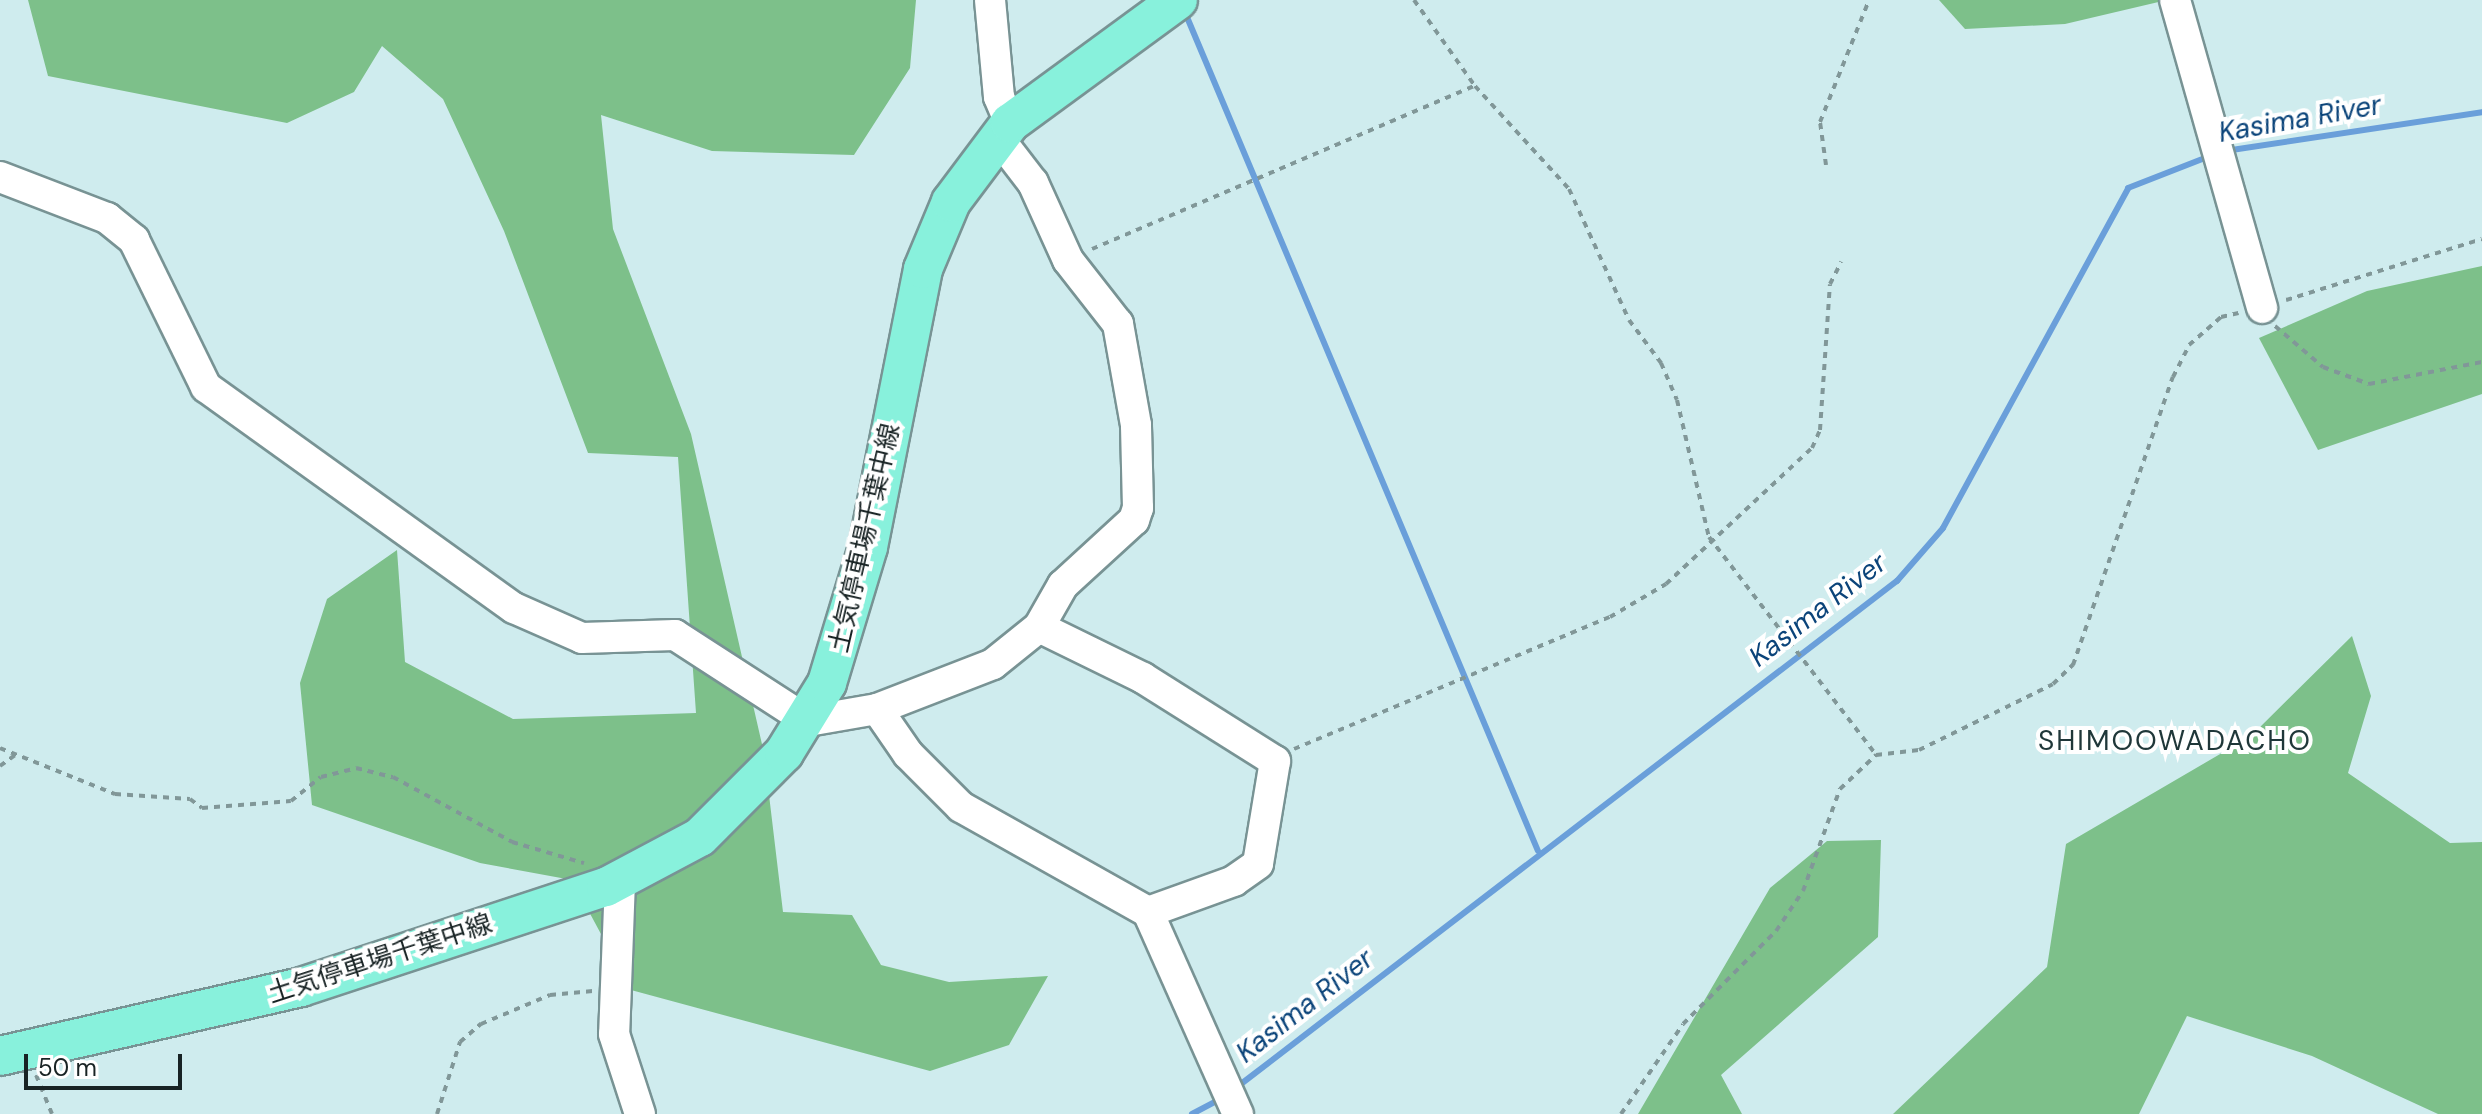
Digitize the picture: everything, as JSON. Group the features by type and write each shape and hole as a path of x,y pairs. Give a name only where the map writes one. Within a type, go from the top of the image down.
{"main road":[{"name":"土気停車場千葉中線","path":"14,1052 301,987 613,884 700,837 808,721 845,636 868,547 923,269 951,202 1003,129 1178,0"}],"street":[{"path":"0,177 107,218 134,240 206,387 514,608 582,638 675,635 808,721 877,709 993,664 1039,627 1063,585 1124,530 1138,508 1136,425 1118,324 1068,260 1033,183 1003,129 990,0"},
{"path":"2175,0 2262,308"},
{"path":"1039,627 1143,678 1275,761 1258,864 1234,881 1148,912"},
{"path":"877,709 908,754 961,807 1148,912 1231,1099"},
{"path":"613,884 614,1034 640,1114"}],"path":[{"path":"1414,0 1475,86 1569,189 1629,320 1661,363 1677,400 1709,537 1876,755"},
{"path":"1826,165 1820,122 1869,0"},
{"path":"1068,260 1475,86"},
{"path":"1621,1114 1683,1024 1776,931 1803,891 1840,789 1876,755 1919,750 2053,684 2073,665 2189,345 2221,317 2262,308 2482,239"},
{"path":"1275,761 1641,601 1812,448 1820,430 1830,284 1841,262"},
{"path":"2262,308 2289,343 2323,367 2369,384 2482,362"},
{"path":"0,748 115,794 190,799 202,808 291,801 321,777 356,768 393,777 512,842 588,864 613,884"},
{"path":"0,766 15,755"},
{"path":"437,1114 460,1042 481,1024 550,995 615,990"},
{"path":"14,1052 52,1114"}],"green space":[{"path":"28,0 916,0 910,68 854,155 712,151 601,115 613,229 691,434 764,753 783,912 852,915 881,965 949,982 1048,976 1009,1045 930,1071 631,990 572,880 480,863 312,805 300,683 327,599 397,550 405,662 513,719 696,713 678,457 588,453 504,231 443,99 382,46 354,92 287,123 48,76"},
{"path":"1939,0 2167,0 2065,24 1965,29"},
{"path":"2482,266 2482,394 2318,450 2259,338 2367,291"},
{"path":"2352,636 2371,696 2348,773 2450,843 2482,842 2482,1114 2438,1114 2312,1056 2187,1016 2139,1114 1893,1114 2047,967 2066,844 2251,736"},
{"path":"1881,840 1878,937 1721,1075 1742,1114 1638,1114 1770,888 1827,841"}],"waterway":[{"path":"1184,10 1538,851"},
{"name":"Kasima River","path":"2225,151 2482,112"},
{"name":"Kasima River","path":"1237,1087 1897,581 1943,528 2128,188 2210,156"},
{"name":"Kasima River","path":"1192,1114 1222,1098"}],"district":[{"name":"SHIMOOWADACHO","path":"2175,741"}]}
